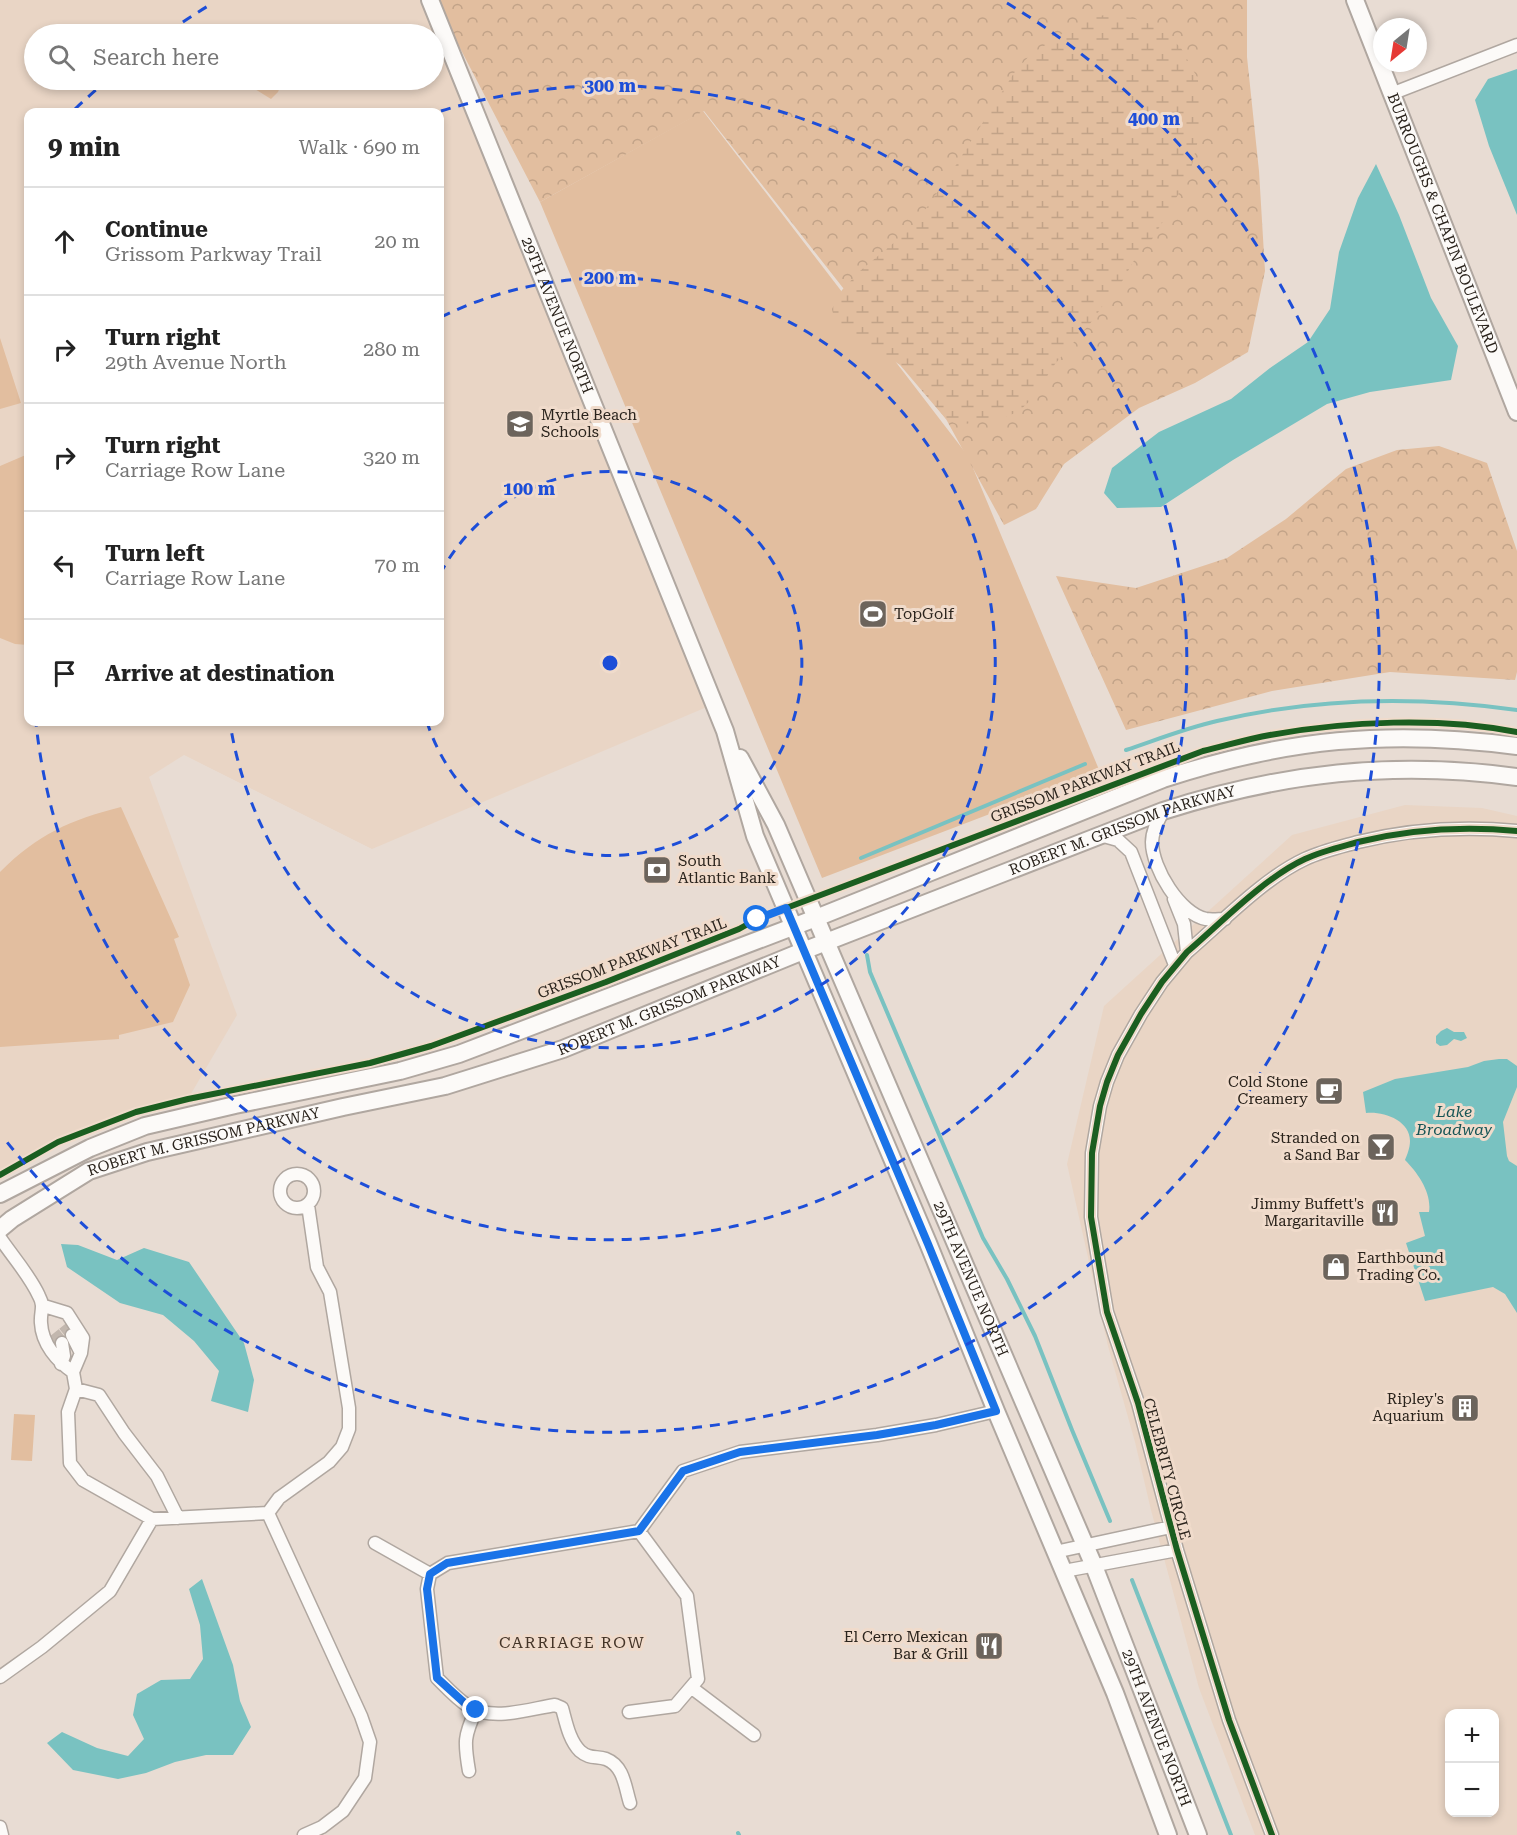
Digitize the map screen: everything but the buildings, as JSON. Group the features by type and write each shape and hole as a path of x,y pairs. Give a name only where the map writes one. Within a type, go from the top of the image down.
{"main road":[{"name":"29TH AVENUE NORTH","path":"430,0 440,24"},
{"name":"BURROUGHS & CHAPIN BOULEVARD","path":"1355,0 1517,412"},
{"name":"29TH AVENUE NORTH","path":"444,35 725,731 755,836 1115,1693 1168,1835"},
{"name":"29TH AVENUE NORTH","path":"725,731 776,825 1094,1566 1198,1835"},
{"name":"ROBERT M. GRISSOM PARKWAY","path":"0,1194 90,1148 145,1126 400,1071 459,1054 816,918 1163,779 1204,766 1253,753 1319,742 1381,738 1423,737 1517,746"},
{"name":"ROBERT M. GRISSOM PARKWAY","path":"0,1229 12,1219 89,1171 147,1152 445,1086 563,1049 803,951 1100,836 1163,812 1246,787 1338,773 1429,769 1517,777"}],"street":[{"path":"1391,94 1517,45"},
{"path":"1163,812 1155,829 1152,841 1153,850 1184,924 1187,952"},
{"name":"CELEBRITY CIRCLE","path":"1272,1835 1229,1720 1177,1550 1137,1403 1107,1312 1094,1238 1090,1174 1100,1106 1118,1055 1140,1014 1176,965 1187,952 1276,877 1305,859 1335,848 1375,838 1435,829 1517,831"},
{"path":"1100,836 1118,840 1131,852 1176,965"},
{"path":"1173,896 1194,913 1206,919 1225,919"},
{"path":"268,1514 279,1498 329,1462 342,1447 349,1429 349,1408 330,1292 317,1267 308,1204"},
{"path":"0,1238 39,1294 44,1306 40,1323 56,1360 73,1372"},
{"path":"44,1306 67,1313 83,1338 81,1353 73,1372 76,1389 68,1412 70,1463 83,1480 153,1520 268,1514"},
{"path":"56,1311 81,1353"},
{"path":"40,1323 58,1338 64,1356 61,1364"},
{"path":"76,1389 99,1395 157,1476 178,1518"},
{"path":"630,1803 621,1771 606,1759 590,1758 580,1751 572,1741 562,1708 555,1705 497,1714 476,1710 469,1707 437,1678 427,1589 430,1574 447,1563 639,1531 683,1471 740,1452 877,1435 996,1411"},
{"path":"268,1514 361,1716 370,1742 365,1778 343,1811 322,1827 304,1835"},
{"path":"0,1677 42,1647 110,1591 153,1520"},
{"path":"1055,1552 1171,1527"},
{"path":"628,1712 675,1706 698,1679 687,1596 639,1531"},
{"path":"375,1543 430,1574"},
{"path":"1064,1571 1177,1550"},
{"path":"692,1688 754,1735"},
{"path":"469,1771 464,1743 476,1710"},
{"path":"0,1827 2,1835"}],"shaded area":[{"name":"Myrtle Beach Schools","path":"0,0 430,0 440,24 24,24 24,90 444,90 444,35 714,704 372,849 184,755 149,777 237,1015 188,1099 94,1127 19,1163 0,1176"},
{"path":"1405,805 1482,808 1517,816 1517,1835 1255,1835 1199,1688 1108,1346 1067,1164 1104,1006 1292,835"}],"green space":[{"path":"435,0 1247,0 1247,57 1259,171 1265,271 1248,352 1195,383 1139,408 1064,464 1036,509 1004,525 946,419 704,111 540,202"},
{"path":"1108,14 1132,18 1159,27 1181,48 1198,79 1200,113 1198,140 1190,173 1149,244 1140,250 1116,292 1105,302 1093,320 1055,364 1033,398 1018,412 996,420 972,419 971,423 959,425 946,419 900,365 835,322 832,309 842,290 860,271 914,226 1014,73 1029,56 1081,21"},
{"path":"256,90 279,90 271,99"},
{"name":"TopGolf","path":"703,111 968,456 1100,772 822,878 540,202"},
{"path":"0,338 21,403 0,409"},
{"path":"1439,446 1487,463 1517,551 1517,672 1515,680 1390,672 1272,691 1126,730 1056,576 1136,588 1227,558 1286,519 1346,469 1397,450"},
{"path":"24,456 24,645 0,638 0,466"},
{"path":"121,807 179,937 174,939 190,985 173,1022 119,1035 119,1039 0,1047 0,872 28,848 56,830 86,817"},
{"path":"14,1414 35,1415 32,1461 11,1460"}],"water":[{"path":"1517,69 1517,215 1489,146 1475,100 1488,79"},
{"path":"1376,164 1399,215 1431,298 1458,346 1451,380 1370,392 1327,404 1233,460 1161,507 1117,508 1104,493 1112,468 1159,432 1231,399 1308,342 1330,309 1339,252 1358,198"},
{"path":"1447,1028 1454,1032 1464,1032 1467,1038 1461,1041 1454,1039 1447,1045 1440,1046 1436,1043 1436,1036"},
{"name":"Lake Broadway","path":"1507,1059 1517,1066 1517,1087 1503,1122 1507,1156 1509,1161 1517,1166 1517,1313 1505,1294 1493,1287 1425,1301 1406,1243 1425,1236 1419,1212 1429,1212 1426,1191 1415,1171 1405,1160 1410,1141 1406,1127 1387,1115 1366,1113 1363,1092 1395,1079 1468,1067 1484,1061"},
{"path":"61,1244 78,1245 117,1260 144,1248 189,1262 244,1343 254,1380 248,1412 211,1401 219,1371 194,1341 163,1315 120,1303 67,1267"},
{"path":"202,1579 233,1665 240,1701 251,1727 233,1755 206,1755 118,1779 73,1770 47,1743 62,1732 97,1748 128,1756 144,1739 133,1715 137,1694 161,1680 190,1679 203,1659 200,1625 189,1589"}],"waterway":[{"path":"1126,750 1217,721 1254,713 1328,704 1404,701 1517,710"},
{"path":"861,858 1085,764"},
{"path":"867,955 870,972 983,1238 1007,1279 1035,1336 1110,1521"},
{"path":"1132,1580 1231,1835"}],"tunnel":[{"path":"64,1325 72,1335"},
{"path":"54,1333 62,1343"}],"cycle path":[{"name":"GRISSOM PARKWAY TRAIL","path":"0,1175 58,1142 136,1112 188,1099 370,1063 431,1046 606,982 739,929 757,919 1203,751 1270,735 1362,724 1457,724 1517,732"},
{"path":"1272,1835 1229,1720 1177,1550 1138,1403 1107,1312 1091,1217 1092,1153 1100,1106 1118,1055 1162,982 1187,952 1274,877 1318,854 1358,842 1398,834 1437,830 1517,831"}],"place":[{"name":"Myrtle Beach Schools","path":"520,424"},
{"name":"TopGolf","path":"873,614"},
{"name":"South Atlantic Bank","path":"657,870"},
{"name":"Cold Stone Creamery","path":"1329,1091"},
{"name":"Stranded on a Sand Bar","path":"1381,1147"},
{"name":"Jimmy Buffett's Margaritaville","path":"1385,1213"},
{"name":"Earthbound Trading Co.","path":"1336,1267"},
{"name":"Ripley's Aquarium","path":"1465,1408"},
{"name":"El Cerro Mexican Bar & Grill","path":"989,1646"}],"district":[{"name":"CARRIAGE ROW","path":"572,1642"}],"route":[{"path":"476,1710 469,1707 437,1678 427,1589 430,1574 447,1563 639,1531 683,1471 740,1452 877,1435 972,1418 996,1411 786,908 757,919"}]}
